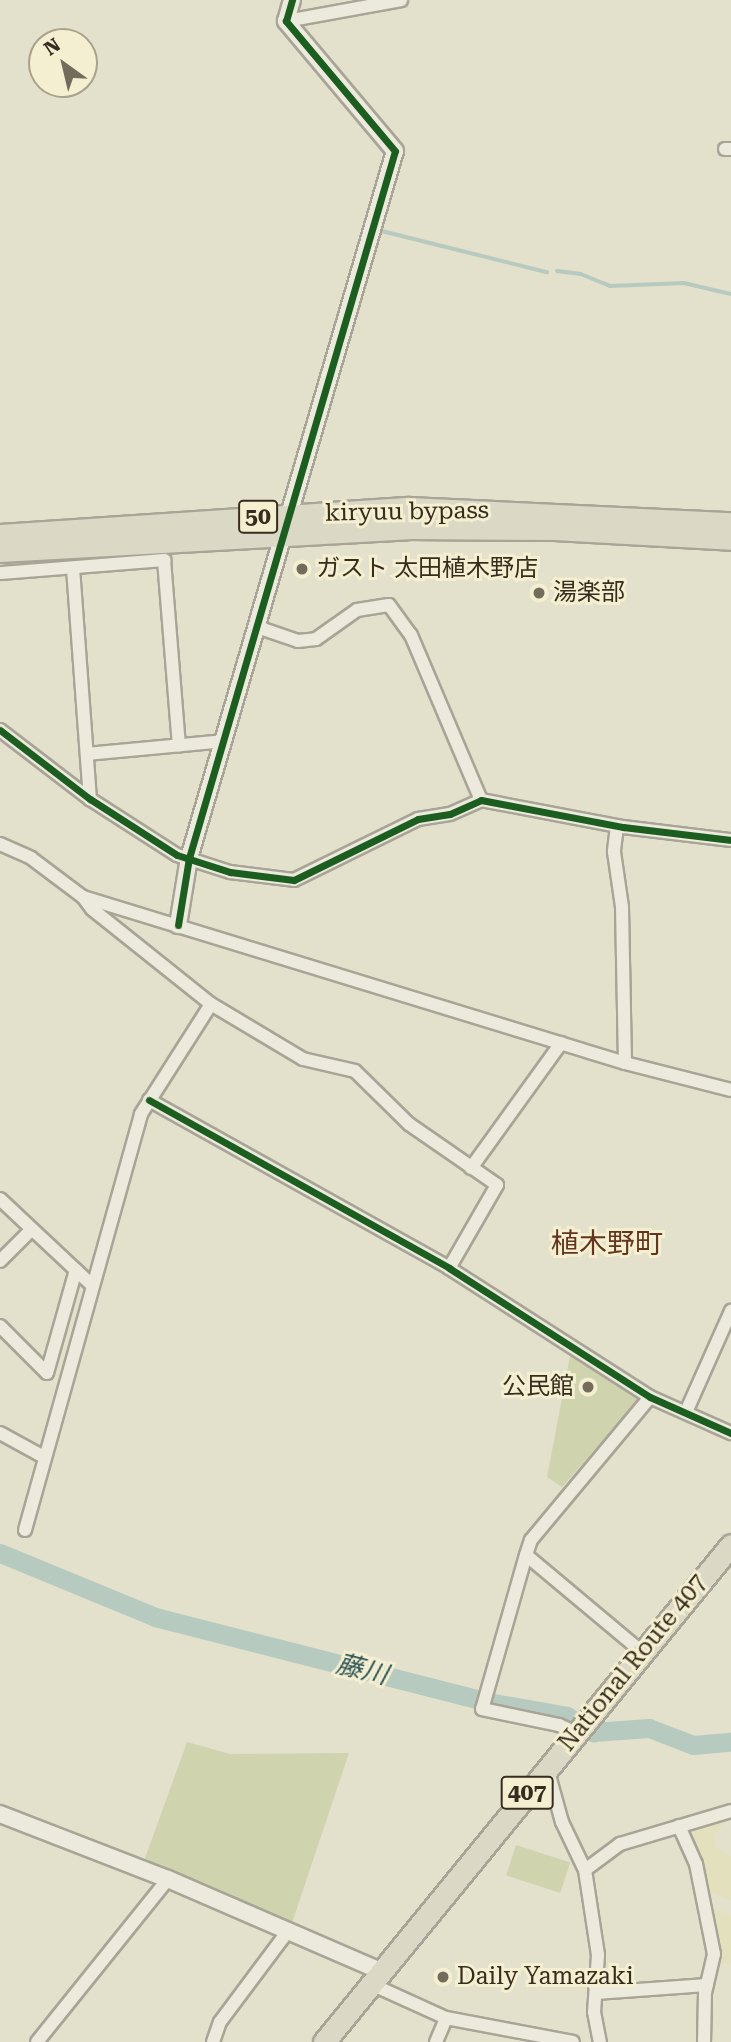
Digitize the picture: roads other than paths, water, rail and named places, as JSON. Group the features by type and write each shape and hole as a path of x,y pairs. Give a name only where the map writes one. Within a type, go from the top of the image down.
{"highway":[{"name":"50","path":"516,511 569,503 731,510"},
{"name":"kiryuu bypass","path":"0,551 288,523 409,508 731,523"},
{"name":"kiryuu bypass","path":"0,535 288,523 490,527 731,538"},
{"name":"50","path":"490,527 731,553"},
{"name":"National Route 407","path":"324,2042 731,1545"}],"street":[{"path":"286,20 292,0"},
{"path":"286,20 401,0"},
{"path":"178,925 189,858 395,151 286,20"},
{"path":"0,573 164,560 179,746"},
{"path":"74,568 90,799"},
{"path":"257,627 298,641 316,639 357,610 389,605 416,645 481,800"},
{"path":"0,730 90,799 189,858 230,872 294,880 418,819 450,814 481,800 617,826 731,840"},
{"path":"87,754 224,741"},
{"path":"617,826 614,852 622,907 625,1063"},
{"path":"0,844 31,858 83,897 111,925 211,1004 303,1059 355,1071 409,1124 497,1185 449,1268"},
{"path":"83,897 625,1063 731,1090"},
{"path":"25,1531 141,1114 211,1004"},
{"path":"471,1168 561,1043"},
{"path":"149,1101 449,1268 650,1397 731,1433"},
{"path":"0,1199 93,1286"},
{"path":"0,1261 32,1229"},
{"path":"0,1326 47,1373 76,1270"},
{"path":"686,1412 731,1311"},
{"path":"576,1733 559,1725 482,1709 484,1699 531,1540 650,1397"},
{"path":"0,1433 44,1457"},
{"path":"526,1555 642,1653"},
{"path":"547,1768 562,1822 585,1870 598,1955 594,2012 600,2042"},
{"path":"585,1870 620,1844 731,1811"},
{"path":"0,1814 168,1879 288,1931 446,2018 573,2042"},
{"path":"679,1826 696,1864 712,1940 714,1960 707,1985 704,2042"},
{"path":"37,2042 168,1879"},
{"path":"213,2042 220,2022 288,1931"},
{"path":"596,1993 707,1985"},
{"path":"436,2042 446,2018"}],"waterway":[{"path":"382,231 547,272"},
{"path":"557,271 581,274 610,286 684,283 731,294"},
{"name":"藤川","path":"0,1553 155,1617 488,1702 567,1716 593,1732 649,1728 693,1745 731,1742"}],"place":[{"name":"ガスト 太田植木野店","path":"302,569"},
{"name":"湯楽部","path":"539,593"},
{"name":"公民館","path":"588,1387"},
{"name":"Daily Yamazaki","path":"443,1977"}],"district":[{"name":"植木野町","path":"607,1244"}]}
